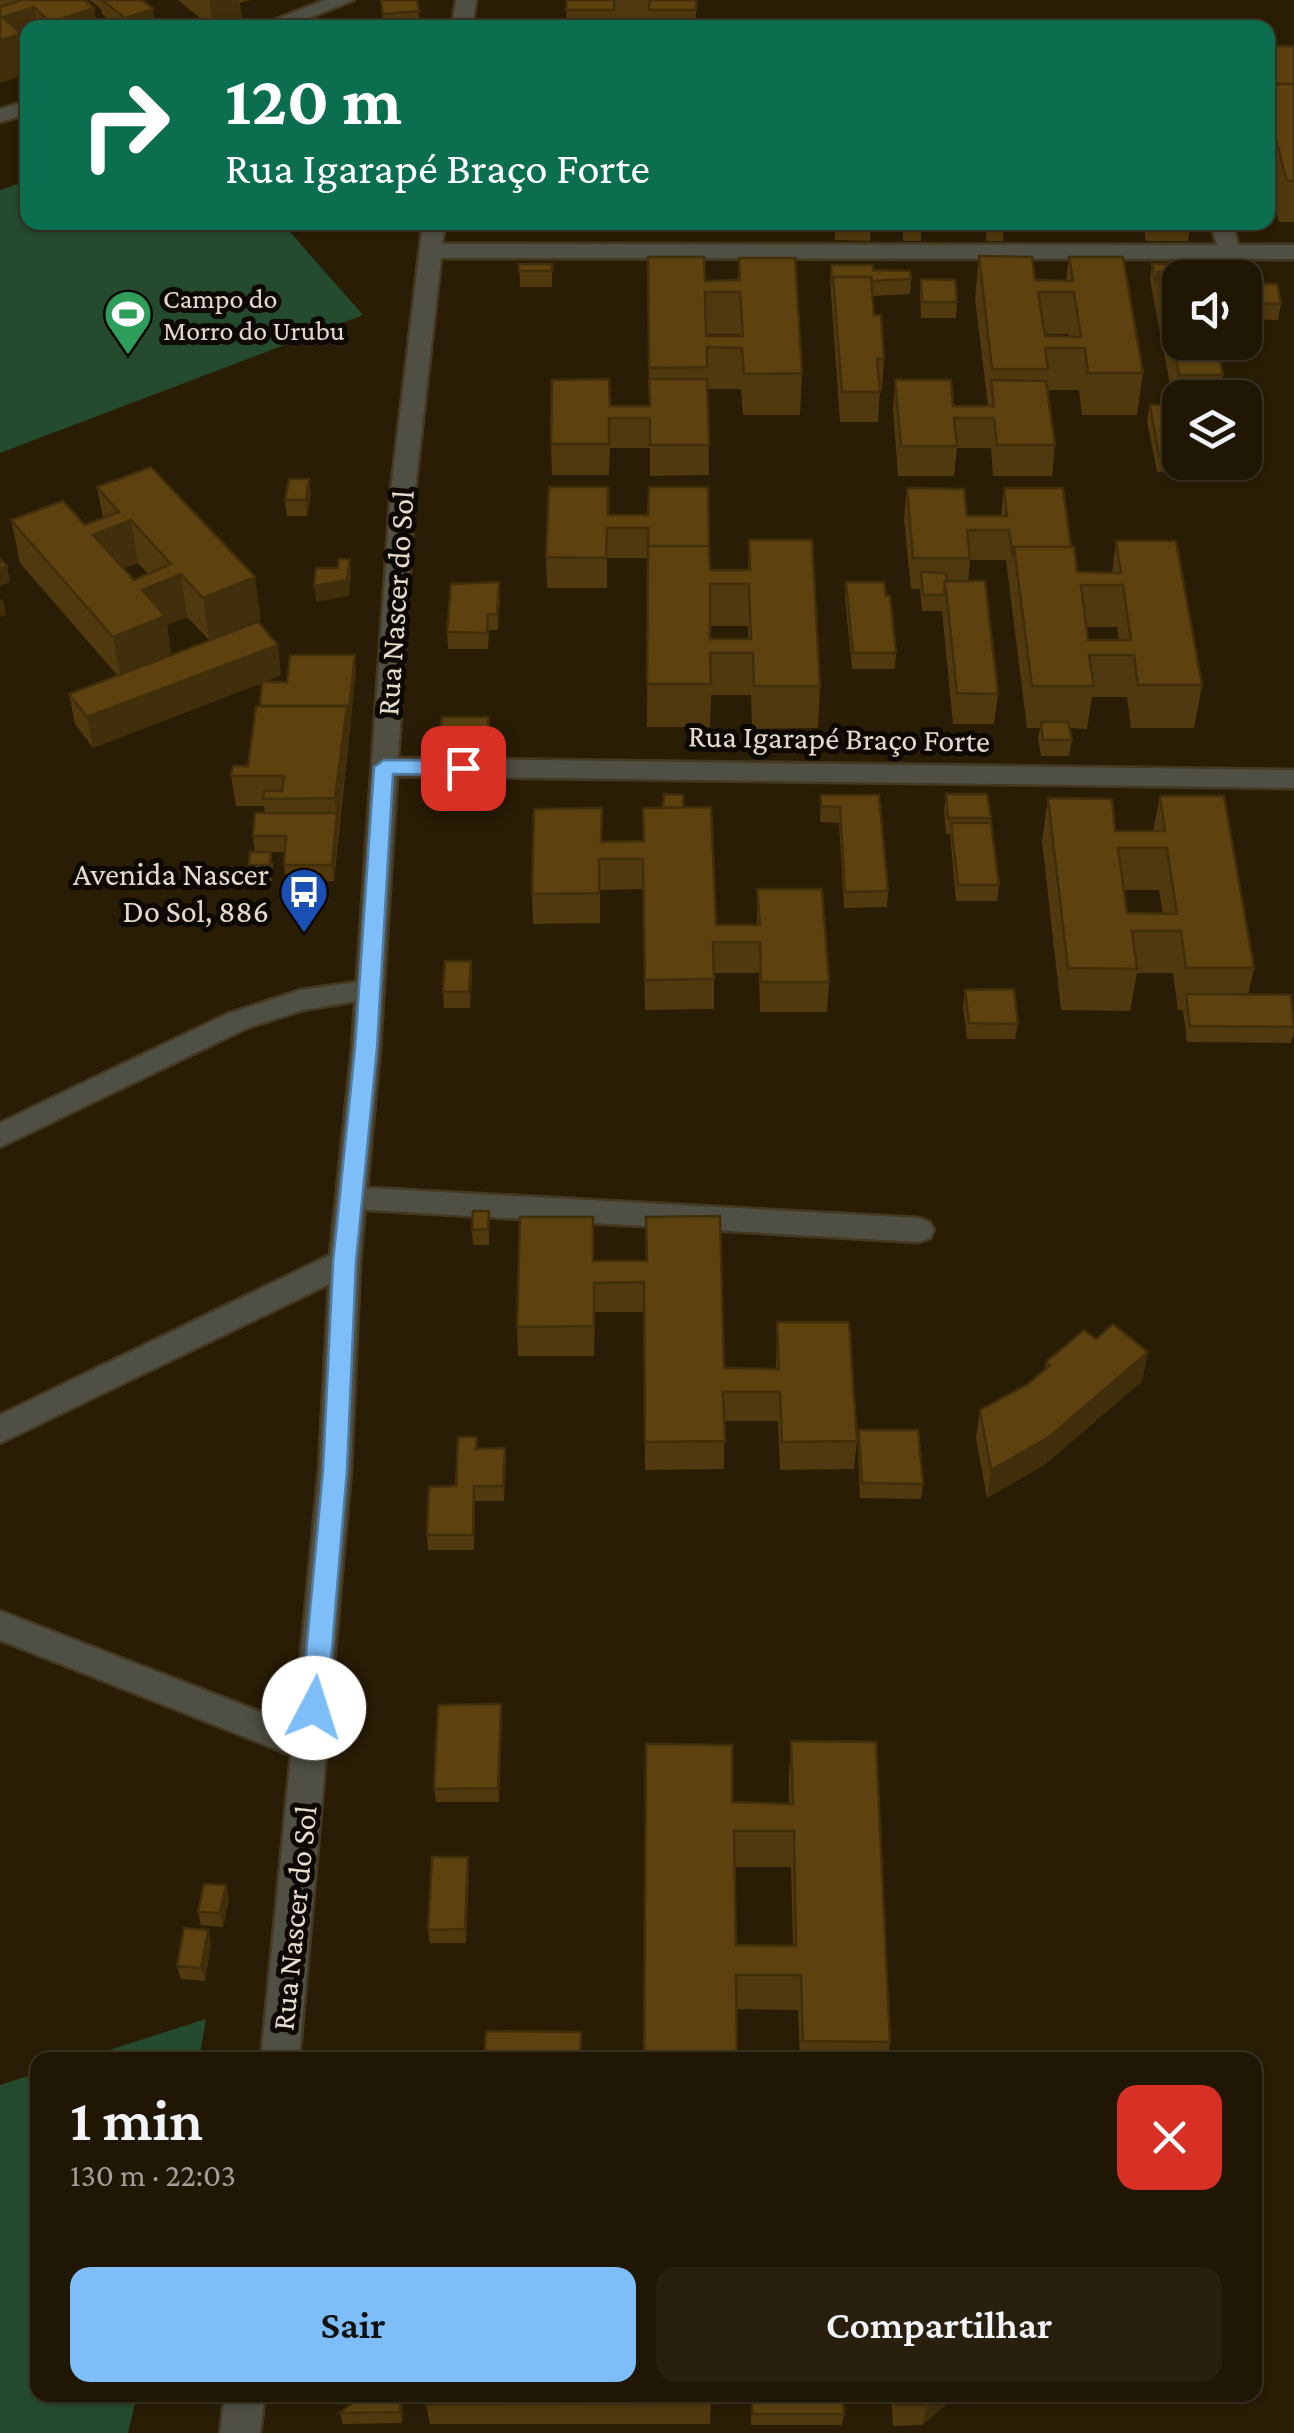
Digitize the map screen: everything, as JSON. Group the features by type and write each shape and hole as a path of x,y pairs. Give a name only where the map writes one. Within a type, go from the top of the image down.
{"street":[{"path":"287,20 344,0"},
{"path":"1223,230 1229,252"},
{"path":"432,237 1294,252"},
{"name":"Rua Nascer do Sol","path":"281,2052 335,1470 344,1262 370,990 403,490 432,237"},
{"name":"Rua Igarapé Braço Forte","path":"384,767 1294,779"},
{"path":"0,1136 237,1021 301,1000 370,990"},
{"path":"351,1198 919,1230"},
{"path":"0,1430 344,1262"},
{"path":"0,1625 310,1747"},
{"path":"240,2433 243,2402"}],"green space":[{"name":"Campo do Morro do Urubu","path":"20,183 20,230 288,230 363,315 0,453 0,190"},
{"path":"206,2019 200,2052 103,2052"},
{"path":"30,2075 30,2402 135,2402 128,2433 0,2433 0,2085"}],"building":[{"path":"22,0 85,0 94,8 59,20 47,20 34,7 3,17 20,34 0,40 0,7"},
{"path":"102,0 142,0 153,9 125,18"},
{"path":"381,0 417,0 419,11 383,14"},
{"path":"567,0 614,0 614,10 566,10"},
{"path":"650,0 696,0 696,10 649,10"},
{"path":"1275,46 1294,46 1294,84 1275,84"},
{"path":"1275,84 1294,84 1294,181 1287,181 1275,136"},
{"path":"979,256 1032,257 1035,280 1073,281 1069,257 1123,257 1143,373 1088,373 1085,348 1045,348 1048,369 992,369","holes":["1038,292 1074,292 1081,337 1045,336"]},
{"path":"648,257 704,257 705,281 740,280 739,258 795,258 802,373 744,374 742,348 707,347 707,367 649,368","holes":["705,292 740,292 743,336 706,336"]},
{"path":"519,264 552,264 552,271 519,271"},
{"path":"1152,264 1162,264 1162,272 1158,272 1156,283"},
{"path":"831,265 873,265 873,270 910,271 911,279 871,281 871,277 833,277 832,283"},
{"path":"833,277 871,277 874,315 881,315 884,359 877,359 880,392 842,392"},
{"path":"921,279 955,280 957,302 922,302"},
{"path":"1262,284 1277,284 1281,304 1262,303"},
{"path":"1176,360 1220,360 1223,375 1179,375"},
{"path":"609,379 610,406 650,406 649,379 707,379 709,445 650,445 650,418 609,418 609,444 551,444 552,380"},
{"path":"895,380 951,380 953,406 994,406 991,380 1046,381 1055,445 997,445 994,418 954,418 957,446 901,446"},
{"path":"1150,405 1162,405 1159,456"},
{"path":"151,467 255,577 203,598 181,574 142,590 165,616 113,637 11,520 63,501 85,525 119,512 97,487","holes":["131,520 171,564 134,580 93,535"]},
{"path":"289,479 309,479 306,500 285,500"},
{"path":"549,487 608,487 608,515 648,515 649,487 708,487 709,546 648,547 648,528 607,528 606,558 546,557"},
{"path":"907,488 964,489 967,516 1007,516 1004,488 1063,488 1071,547 1014,547 1013,558 1009,530 967,530 970,558 913,558"},
{"path":"749,540 812,540 820,686 754,686 753,653 710,653 711,684 647,684 648,546 709,546 710,570 750,570","holes":["710,584 749,584 751,639 710,639"]},
{"path":"1116,541 1176,541 1202,685 1138,685 1134,655 1089,655 1094,686 1032,686 1014,547 1074,547 1077,572 1121,573","holes":["1081,585 1123,585 1131,640 1088,640"]},
{"path":"339,559 350,559 347,580 314,586 316,568 338,568"},
{"path":"921,572 946,573 944,595 923,595"},
{"path":"945,581 985,581 998,694 957,693"},
{"path":"499,582 497,614 488,614 487,633 447,632 451,584"},
{"path":"846,582 884,582 886,596 890,596 896,653 853,653"},
{"path":"258,622 278,645 87,717 69,694"},
{"path":"290,655 355,655 348,720 347,706 260,706 262,682 287,682"},
{"path":"256,706 347,706 335,798 263,799 264,791 282,791 284,776 231,776 233,766 248,766"},
{"path":"442,717 489,717 486,739 464,739 440,730"},
{"path":"1041,722 1068,722 1072,740 1043,740"},
{"path":"664,794 683,795 683,808 663,808"},
{"path":"946,794 987,794 991,818 948,818"},
{"path":"821,795 879,795 888,891 845,892 840,807 821,806"},
{"path":"1160,796 1224,796 1254,968 1186,968 1181,931 1132,931 1137,969 1068,968 1048,798 1112,799 1115,831 1165,831","holes":["1118,848 1167,848 1177,914 1127,913"]},
{"path":"711,807 716,925 760,925 757,889 822,889 829,982 761,982 760,942 713,942 714,979 645,980 643,859 599,859 599,893 532,894 534,809 602,808 601,842 644,841 643,808"},
{"path":"255,813 337,813 332,865 284,865 286,836 253,836"},
{"path":"951,823 991,823 999,885 958,885"},
{"path":"250,852 271,852 270,865 249,865"},
{"path":"445,961 471,961 469,992 443,992"},
{"path":"1014,989 1018,1024 969,1023 965,990"},
{"path":"1186,994 1291,995 1294,1027 1190,1026"},
{"path":"473,1211 489,1211 488,1229 472,1230"},
{"path":"720,1216 724,1368 779,1369 777,1322 849,1322 857,1441 782,1442 780,1392 723,1392 725,1441 645,1442 644,1282 594,1283 594,1326 517,1327 520,1217 593,1217 593,1261 647,1261 646,1217"},
{"path":"1113,1324 1148,1352 1049,1437 991,1470 980,1410 1028,1384 1050,1365 1046,1362 1084,1330 1096,1339"},
{"path":"859,1430 918,1430 923,1484 862,1483"},
{"path":"458,1437 477,1437 476,1449 505,1448 503,1486 474,1486 473,1535 427,1535 429,1487 456,1486"},
{"path":"501,1704 498,1788 434,1789 438,1705"},
{"path":"791,1741 876,1742 890,2042 803,2041 801,1975 736,1975 737,2052 644,2052 646,1744 732,1745 732,1802 793,1804","holes":["734,1831 794,1831 796,1946 736,1945"]},
{"path":"432,1857 468,1857 465,1929 428,1930"},
{"path":"204,1884 226,1885 220,1913 198,1912"},
{"path":"184,1928 208,1930 201,1968 177,1966"},
{"path":"486,2031 581,2032 580,2052 485,2052"},
{"path":"353,2402 401,2402 400,2412 340,2413"},
{"path":"426,2402 711,2402 711,2403"},
{"path":"752,2402 843,2402 844,2414 752,2414"},
{"path":"897,2402 930,2402 927,2405"}],"place":[{"name":"Campo do Morro do Urubu","path":"128,356"},
{"name":"Avenida Nascer Do Sol, 886","path":"304,934"}],"route":[{"path":"314,1708 335,1470 344,1262 366,1048 384,767 463,768"}]}
